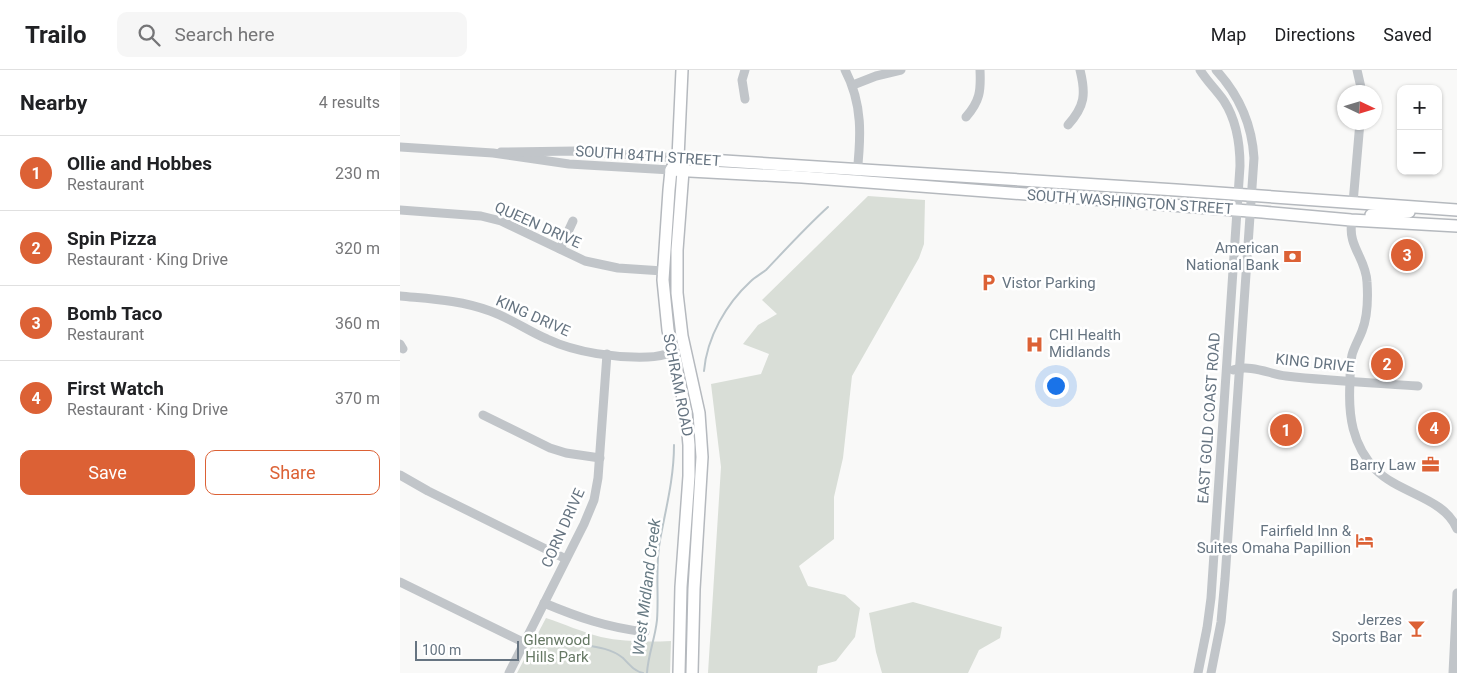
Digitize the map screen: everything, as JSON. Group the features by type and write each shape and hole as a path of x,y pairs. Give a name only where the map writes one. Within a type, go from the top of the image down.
{"main road":[{"name":"SCHRAM ROAD","path":"679,673 681,588 689,476 689,445 686,412 665,312 663,271 677,170 682,70"},
{"name":"SOUTH 84TH STREET","path":"678,158 802,172"},
{"name":"SCHRAM ROAD","path":"677,170 676,273 678,311 699,413 702,457 694,589 692,673"},
{"name":"SOUTH 84TH STREET","path":"677,170 802,172"},
{"name":"SOUTH WASHINGTON STREET","path":"802,172 1352,220 1457,226"},
{"name":"SOUTH WASHINGTON STREET","path":"857,176 1238,194 1457,210"},
{"path":"1286,214 1293,210 1342,213 1348,211 1353,203"},
{"path":"1352,220 1354,216 1359,214 1377,215 1431,209"}],"street":[{"path":"745,70 742,80 745,99"},
{"path":"844,70 853,85 860,117 857,176"},
{"path":"853,85 876,76 901,70"},
{"path":"966,117 976,104 980,92 980,70"},
{"path":"1068,125 1079,113 1083,100 1080,70"},
{"name":"EAST GOLD COAST ROAD","path":"1198,673 1207,628 1212,578 1240,153 1237,131 1224,101 1200,70"},
{"name":"EAST GOLD COAST ROAD","path":"1211,673 1221,622 1225,579 1254,158 1250,127 1238,99 1216,70"},
{"path":"1357,70 1360,85"},
{"path":"1353,203 1359,130"},
{"name":"SOUTH 84TH STREET","path":"400,147 493,153 569,164 677,170"},
{"name":"SOUTH 84TH STREET","path":"493,153 506,151 575,151 678,158"},
{"name":"QUEEN DRIVE","path":"400,210 481,216 501,221 585,261 602,266 663,271"},
{"path":"1352,220 1353,244 1364,266 1368,283 1365,322 1352,356 1349,405 1352,429 1356,440 1375,469 1388,480 1442,509 1449,515 1457,529"},
{"path":"560,249 573,221"},
{"name":"KING DRIVE","path":"400,296 451,300 472,305 500,315 556,343 579,350 648,358 685,349"},
{"name":"CORN DRIVE","path":"509,673 594,500 600,458 607,354"},
{"name":"KING DRIVE","path":"1226,362 1239,368 1287,376 1418,386"},
{"name":"KING DRIVE","path":"1226,372 1239,368"},
{"path":"483,415 550,448 566,453 600,458"},
{"path":"400,475 428,491 566,559"},
{"path":"1212,578 1225,579"},
{"path":"400,582 525,643"},
{"path":"1453,673 1457,593"},
{"path":"544,603 602,625 645,632"}],"green space":[{"path":"868,196 925,200 924,244 919,258 852,376 843,458 834,497 834,539 799,566 808,586 845,595 860,608 855,637 836,661 818,666 817,673 708,673 721,467 711,384 761,374 769,354 743,344 758,325 777,314 762,300"},
{"path":"913,602 1002,627 1000,638 979,650 968,673 882,673 869,613"},
{"name":"Glenwood Hills Park","path":"546,618 610,639 654,642 671,641 670,673 517,673"}],"waterway":[{"name":"West Midland Creek","path":"704,371 709,346 719,322 734,300 751,281 766,270 828,207"},
{"name":"West Midland Creek","path":"647,673 657,620 657,570 671,481 674,445"},
{"path":"584,645 610,650 623,658 634,669 643,673"}],"place":[{"name":"Bomb Taco","path":"1407,255"},
{"name":"American National Bank","path":"1293,257"},
{"name":"Vistor Parking","path":"988,283"},
{"name":"CHI Health Midlands","path":"1035,344"},
{"name":"Spin Pizza","path":"1387,364"},
{"name":"First Watch","path":"1434,428"},
{"name":"Ollie and Hobbes","path":"1286,430"},
{"name":"Barry Law","path":"1430,465"},
{"name":"Fairfield Inn & Suites Omaha Papillion","path":"1365,540"},
{"name":"Jerzes Sports Bar","path":"1416,629"}]}
